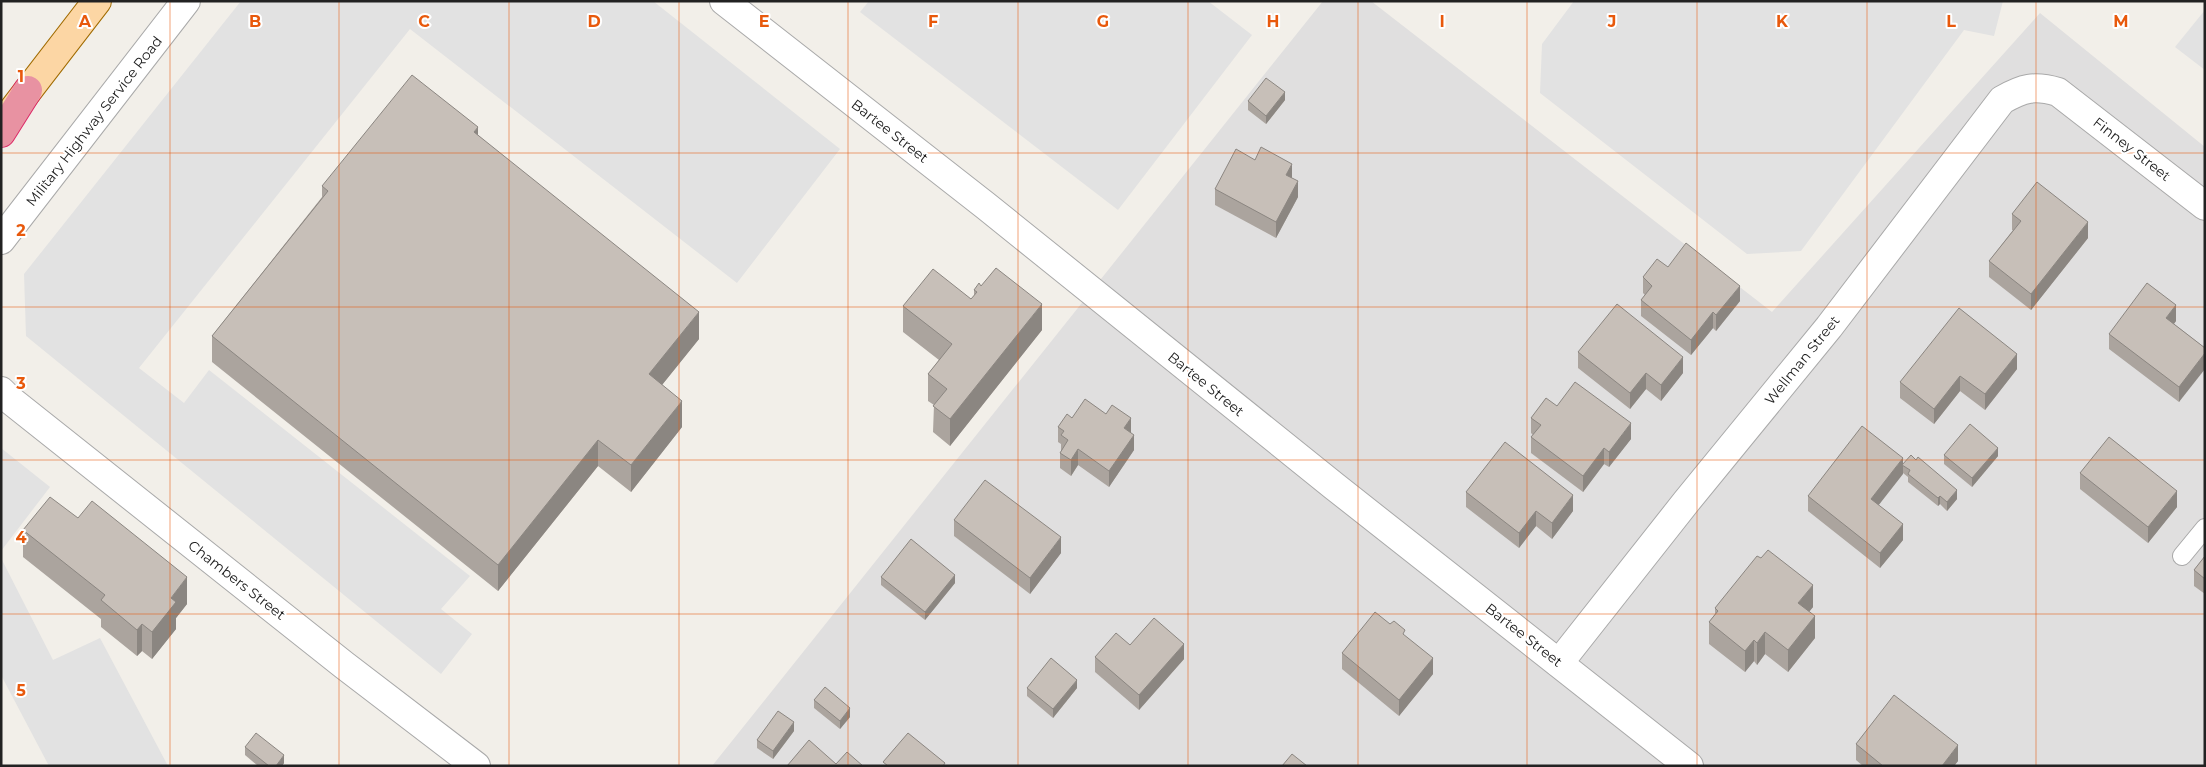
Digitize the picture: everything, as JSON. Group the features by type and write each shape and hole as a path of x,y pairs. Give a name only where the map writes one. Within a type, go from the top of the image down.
{"highway":[{"path":"1,133 28,90"}],"main road":[{"path":"1,125 97,1"}],"street":[{"name":"Military Highway Service Road","path":"1,240 186,1"},
{"name":"Bartee Street","path":"724,1 986,206 1334,486 1689,766"},
{"name":"Wellman Street","path":"1559,663 1686,502 1829,327 2002,100 2020,90 2042,88 2058,92"},
{"name":"Finney Street","path":"2058,92 2205,206"},
{"name":"Chambers Street","path":"1,391 344,665 476,766"}],"lane":[{"path":"2182,556 2205,528"}],"shaded area":[{"path":"241,1 653,1 840,149 737,283 410,29 139,368 184,403 209,370 470,576 441,609 472,634 441,674 26,336 24,274"},
{"path":"869,1 1208,1 1252,35 1118,210 860,12"},
{"path":"1323,1 1371,1 1772,312 2040,13 2205,147 2205,766 712,766"},
{"path":"1574,1 2003,1 1994,36 1964,30 1801,251 1747,254 1540,93 1542,44"},
{"path":"2205,10 2205,70 2175,47"},
{"path":"1,448 50,487 1,551"},
{"path":"1,558 53,660 100,638 168,766 49,766 1,675"}],"building":[{"path":"412,75 478,127 474,132 699,312 649,374 682,401 631,465 598,440 498,565 212,336 328,191 322,186"},
{"path":"1266,78 1285,92 1266,116 1248,101"},
{"path":"1261,147 1292,164 1286,175 1298,181 1276,222 1215,189 1236,149 1255,160"},
{"path":"2037,182 2088,222 2031,294 1989,261 2021,221 2012,214"},
{"path":"1686,243 1740,286 1716,315 1713,312 1691,340 1641,300 1652,286 1643,277 1657,259 1668,267"},
{"path":"996,268 1042,304 950,419 933,406 947,389 928,374 952,344 903,306 933,269 971,299 977,292 974,290 979,283 981,286"},
{"path":"2147,283 2176,305 2166,318 2205,348 2205,353 2179,387 2109,334"},
{"path":"1617,304 1683,357 1661,385 1646,373 1630,393 1578,352"},
{"path":"1959,308 2017,354 1985,394 1960,376 1934,409 1900,382"},
{"path":"1575,382 1631,423 1609,452 1604,448 1583,476 1531,437 1541,425 1531,418 1546,398 1557,406"},
{"path":"1085,399 1106,414 1112,405 1131,418 1124,428 1134,435 1109,471 1078,449 1071,460 1060,453 1068,440 1061,435 1064,431 1058,427 1067,414 1072,418"},
{"path":"1970,424 1998,448 1972,478 1944,455"},
{"path":"1862,426 1903,458 1871,499 1903,524 1880,553 1808,496"},
{"path":"2109,437 2177,491 2148,527 2080,473"},
{"path":"1505,442 1573,495 1552,523 1536,511 1519,533 1466,492"},
{"path":"1911,455 1916,460 1918,457 1957,490 1947,502 1940,496 1938,498 1908,474 1910,470 1902,465"},
{"path":"985,480 1061,537 1030,578 954,520"},
{"path":"50,497 78,518 92,501 187,577 171,598 176,602 152,632 142,624 137,630 101,600 105,595 23,530"},
{"path":"911,539 955,575 925,612 881,577"},
{"path":"1768,550 1813,585 1798,603 1815,616 1788,650 1765,632 1757,643 1754,640 1745,651 1709,622 1718,611 1715,608 1757,556 1761,558"},
{"path":"2205,556 2205,579 2194,570"},
{"path":"1375,612 1390,624 1394,621 1405,630 1403,634 1433,658 1399,700 1342,653"},
{"path":"1154,618 1184,644 1139,695 1095,657 1116,633 1130,645"},
{"path":"1051,658 1077,680 1053,709 1027,688"},
{"path":"825,687 850,708 840,721 814,700"},
{"path":"1894,695 1958,745 1942,766 1883,766 1856,744"},
{"path":"778,711 794,722 773,751 757,740"},
{"path":"256,733 284,755 276,766 269,766 245,747"},
{"path":"908,733 945,763 943,766 888,766 883,762"},
{"path":"809,740 836,764 847,752 863,766 787,766"},
{"path":"1292,754 1307,766 1282,766"}]}
